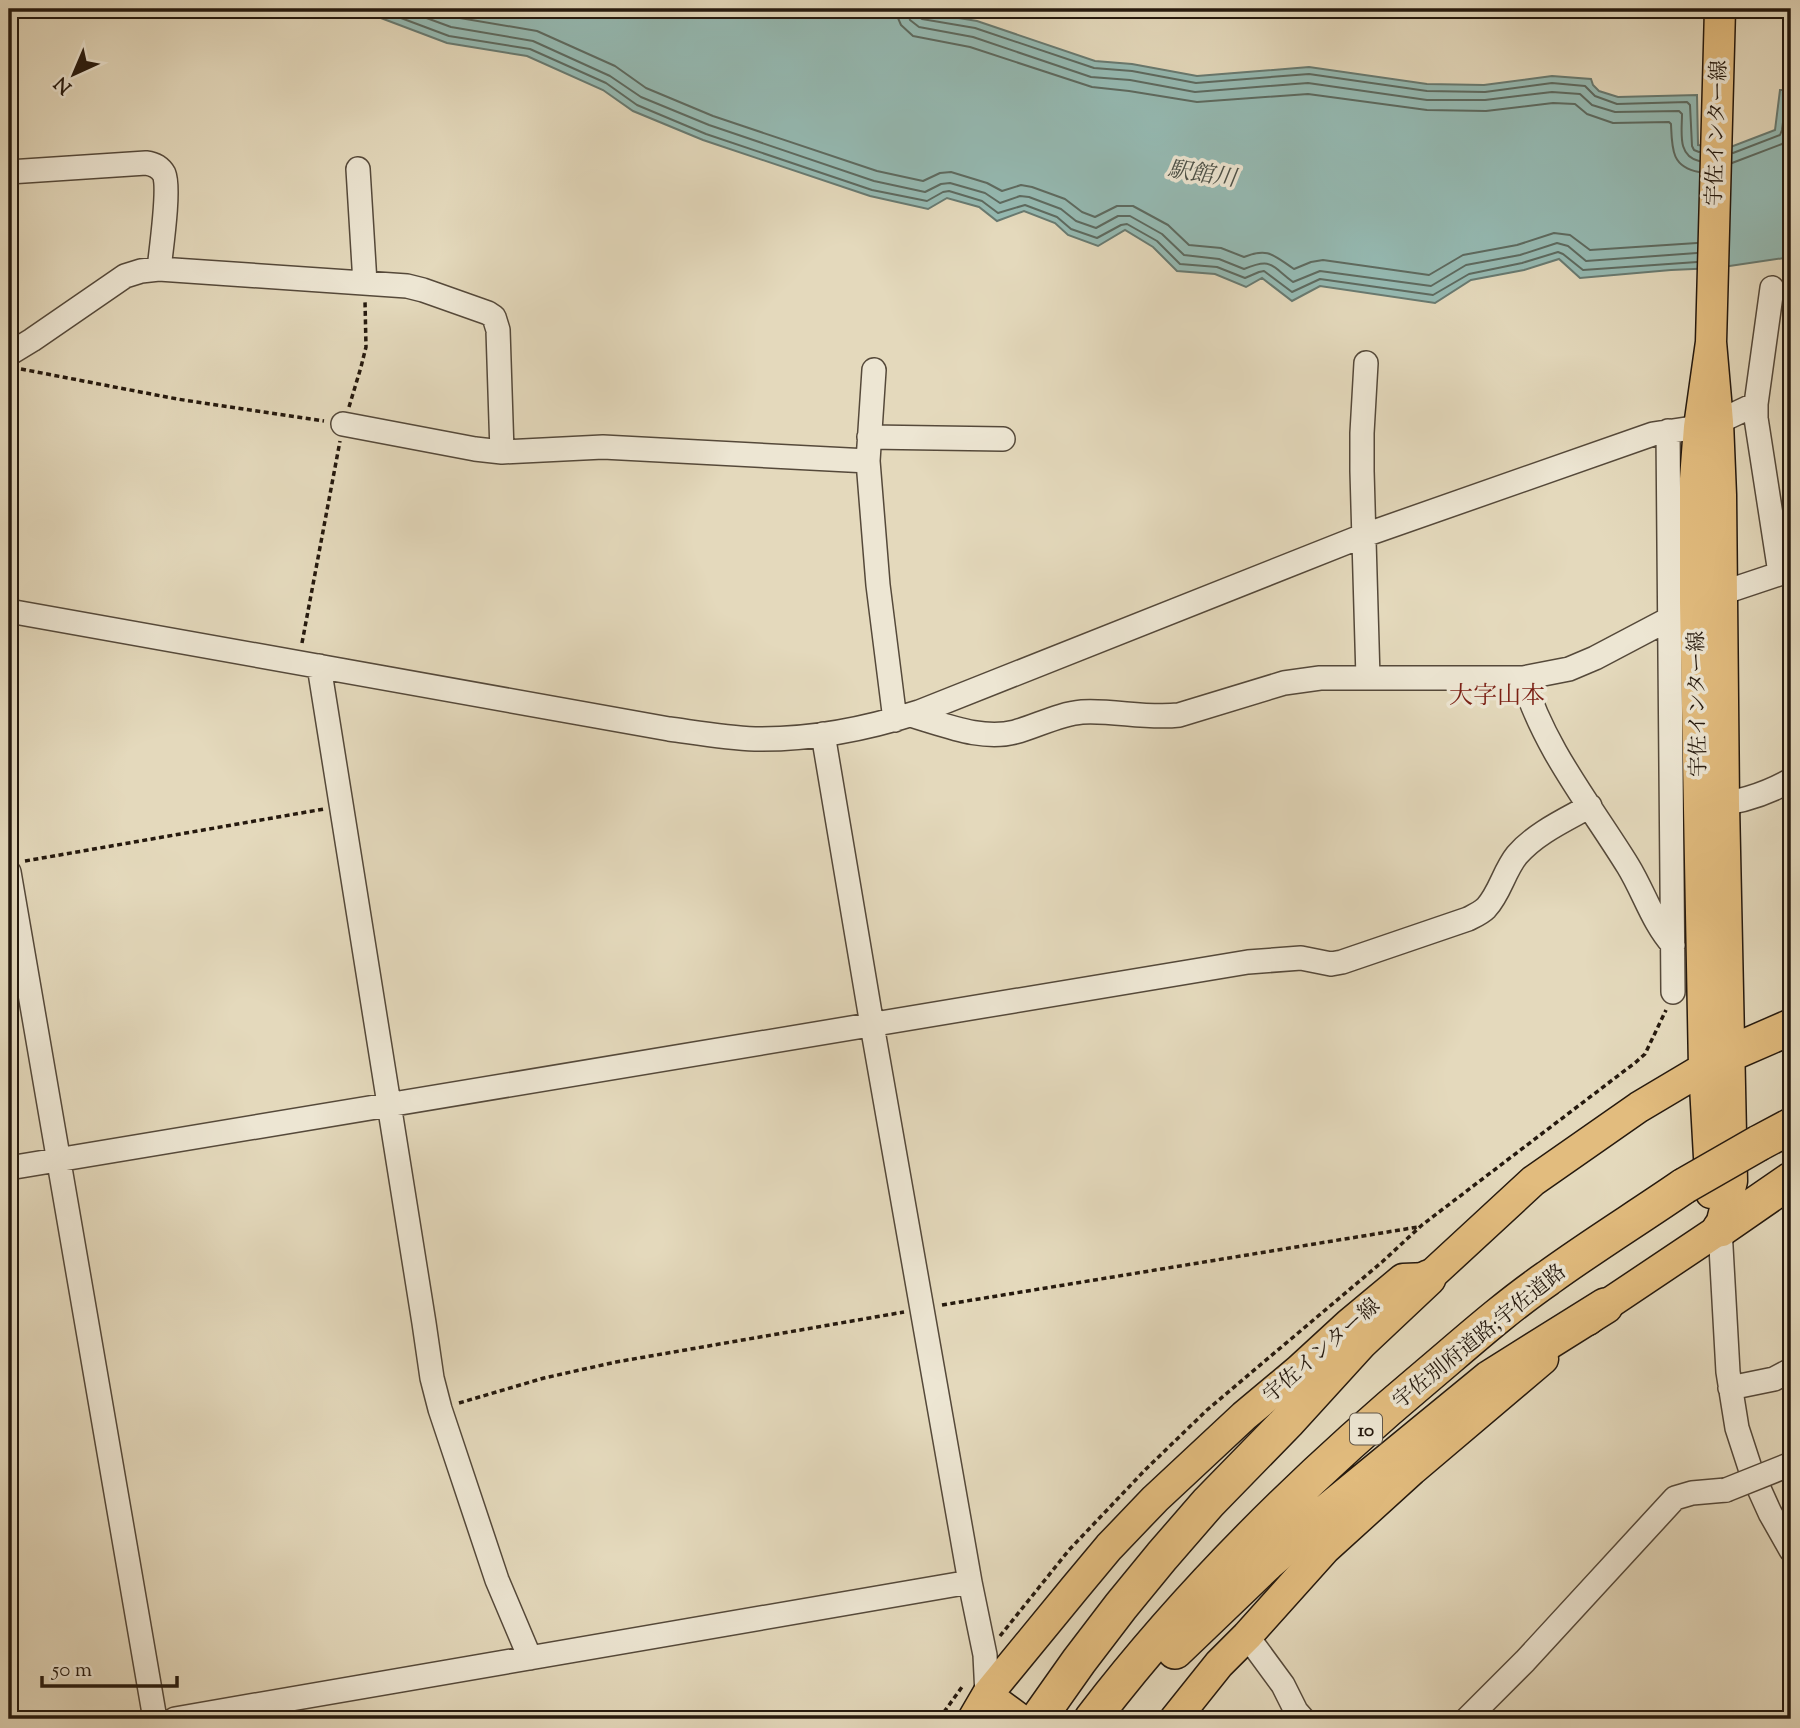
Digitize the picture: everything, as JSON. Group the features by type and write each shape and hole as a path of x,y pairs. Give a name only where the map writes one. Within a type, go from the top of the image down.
{"highway":[{"path":"1716,1061 1791,1027"},
{"name":"宇佐別府道路;宇佐道路","path":"1091,1719 1211,1579 1288,1502 1392,1405 1546,1279 1684,1186 1791,1126"},
{"path":"1720,1229 1791,1180"},
{"path":"1028,1718 1079,1661 1121,1606 1208,1503 1360,1342 1429,1278"},
{"path":"1116,1719 1182,1643 1267,1563 1323,1515 1490,1378 1605,1306"}],"main road":[{"name":"宇佐インター線","path":"1720,20 1708,424 1709,597 1698,804 1716,1061 1732,1181 1720,1229"},
{"path":"1429,1278 1533,1181 1639,1107 1716,1061"},
{"path":"1175,1719 1219,1664 1325,1549 1422,1462 1605,1306 1720,1229"},
{"name":"宇佐インター線","path":"980,1707 1109,1547 1155,1499 1349,1324 1403,1279 1429,1278"},
{"path":"980,1707 1028,1718"}],"street":[{"path":"9,172 146,163 159,167 165,179 165,190 159,269"},
{"path":"358,169 365,283"},
{"path":"15,361 32,340 125,276 141,271 159,269 415,287 494,317 498,330 502,452"},
{"path":"902,718 993,736 1014,733 1083,712 1164,717 1194,711 1298,680 1523,678 1569,669 1595,658 1709,597 1786,571 1769,490 1756,404 1772,288"},
{"path":"1366,363 1362,433 1368,678"},
{"path":"874,370 868,461 878,585 902,718"},
{"path":"9,611 713,735 776,739 823,734 902,718 1365,535 1653,434 1708,424 1756,404"},
{"path":"343,424 502,452 603,447 868,461"},
{"path":"1668,431 1669,619 1698,804 1673,945 1673,992"},
{"path":"869,437 1003,439"},
{"path":"309,664 341,806 435,1389 453,1452 497,1580 530,1658"},
{"path":"1523,678 1528,696 1548,737 1633,874 1664,935 1673,945"},
{"path":"823,734 872,1025 985,1655 980,1707"},
{"path":"1698,804 1773,790 1791,780"},
{"path":"9,1168 1266,960 1301,958 1331,964 1342,962 1479,914 1494,896 1507,869 1527,846 1539,835 1590,806"},
{"path":"15,867 59,1159 155,1719"},
{"path":"1720,1229 1728,1372 1737,1428 1751,1471 1791,1550"},
{"path":"1730,1388 1774,1379 1791,1370"},
{"path":"1467,1719 1525,1661 1675,1498 1692,1493 1726,1490 1791,1464"},
{"path":"175,1719 970,1582"},
{"path":"1247,1636 1283,1685 1303,1719"}],"path":[{"path":"309,664 343,424 366,347 365,283"},
{"path":"15,361 177,399 343,424"},
{"path":"15,867 341,806"}],"water":[{"name":"駅館川","path":"357,9 904,9 977,21 1095,61 1132,64 1197,76 1309,67 1427,84 1484,85 1552,76 1591,79 1599,91 1618,97 1697,95 1698,145 1728,148 1775,130 1780,90 1791,90 1791,257 1716,268 1580,278 1559,259 1524,270 1471,280 1435,303 1320,286 1292,301 1262,278 1246,287 1215,274 1177,271 1153,247 1125,230 1098,246 1068,235 1055,223 1024,211 997,221 979,207 947,198 928,209 870,196 703,140 633,111 603,90 527,56 447,43"}],"district":[{"name":"大字山本","path":"1497,695"}]}
